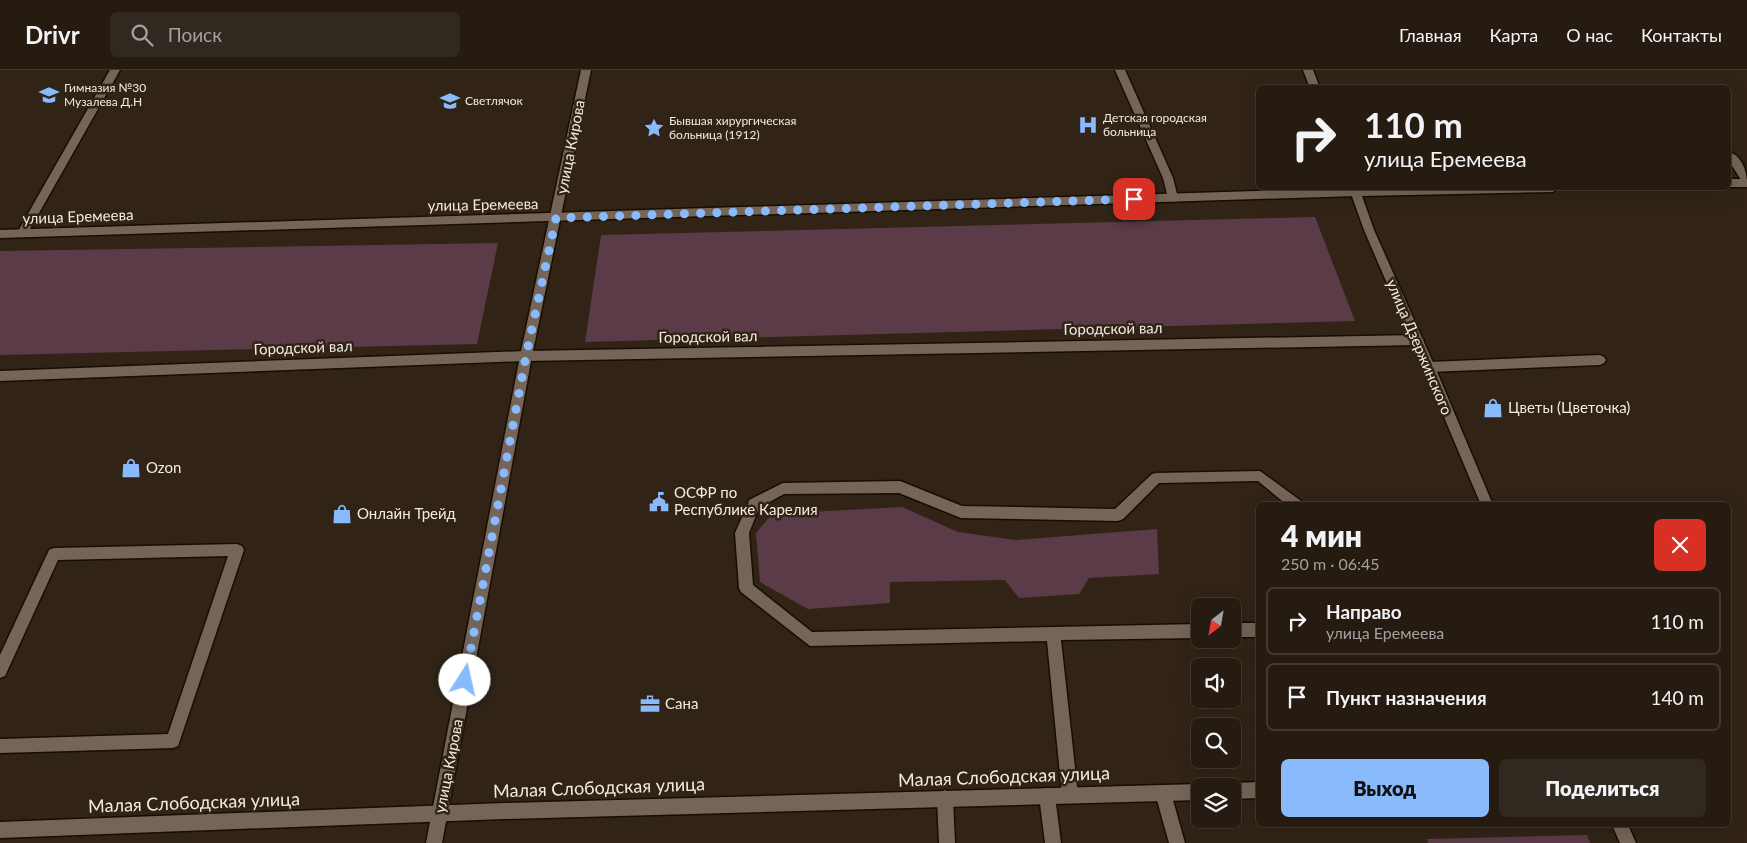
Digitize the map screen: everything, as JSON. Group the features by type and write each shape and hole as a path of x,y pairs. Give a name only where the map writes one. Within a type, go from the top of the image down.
{"street":[{"path":"22,233 115,70"},
{"name":"улица Кирова","path":"434,843 526,356 586,70"},
{"path":"1120,70 1168,178 1173,198"},
{"path":"1308,70 1314,85"},
{"path":"1731,157 1747,182 1731,184"},
{"name":"улица Еремеева","path":"0,234 1173,198 1355,190"},
{"name":"улица Дзержинского","path":"1355,190 1370,230 1485,502"},
{"name":"Городской вал","path":"0,376 526,356 1418,340"},
{"path":"1428,367 1600,360"},
{"path":"1191,631 810,639 746,588 742,533 754,504 783,488 900,487 961,512 1118,515 1156,478 1260,476 1292,502"},
{"path":"0,671 54,554 237,550 173,741 0,746"},
{"path":"1241,630 1256,630"},
{"path":"1053,635 1070,795"},
{"path":"1241,791 1256,790"},
{"name":"Малая Слободская улица","path":"1,834 440,814 1191,792"},
{"path":"1163,793 1177,843"},
{"path":"1047,796 1053,843"},
{"path":"944,798 947,843"},
{"path":"1621,827 1628,843"}],"shaded area":[{"path":"1315,217 1355,321 585,342 601,235"},
{"path":"498,243 477,344 0,355 0,251"},
{"path":"902,507 958,532 1016,540 1157,529 1159,574 1089,578 1079,594 1019,598 1005,580 890,582 890,603 808,609 760,582 756,533 772,514"},
{"path":"1587,835 1590,843 1428,843 1427,839"}],"place":[{"name":"Гимназия №30 Музалева Д.Н","path":"49,95"},
{"name":"Светлячок","path":"450,101"},
{"name":"Детская городская больница","path":"1088,125"},
{"name":"Бывшая хирургическая больница (1912)","path":"654,128"},
{"name":"Цветы (Цветочка)","path":"1493,408"},
{"name":"Ozon","path":"131,468"},
{"name":"ОСФР по Республике Карелия","path":"659,502"},
{"name":"Онлайн Трейд","path":"342,514"},
{"name":"Сана","path":"650,704"}],"route":[{"path":"465,680 526,356 556,218 1134,199"}]}
